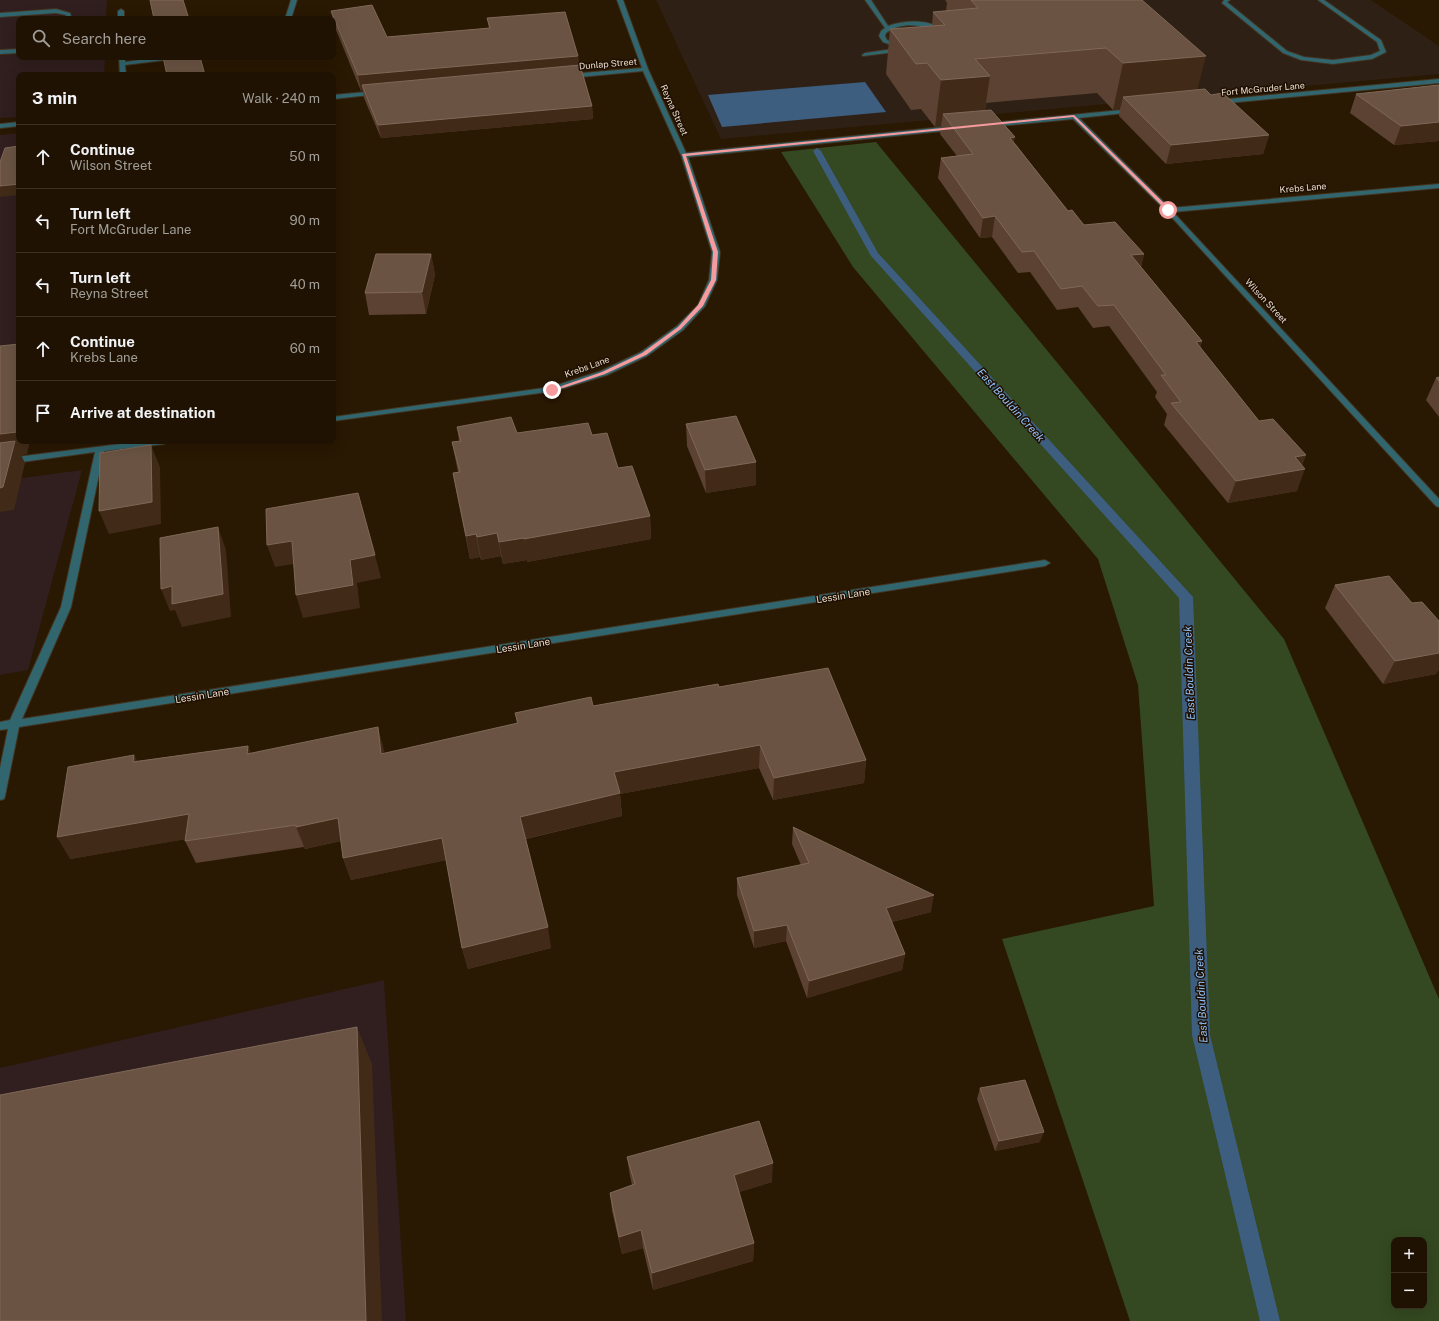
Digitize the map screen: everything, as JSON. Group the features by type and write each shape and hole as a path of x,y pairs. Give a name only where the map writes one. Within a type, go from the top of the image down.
{"street":[{"path":"289,16 294,0"},
{"name":"Reyna Street","path":"620,0 645,69 684,155 716,252"},
{"path":"868,0 887,28"},
{"path":"1227,0 1224,2 1285,52 1303,59 1333,62 1372,58 1383,52 1379,41 1321,0"},
{"path":"0,15 56,11 68,14 68,16"},
{"path":"121,11 121,16"},
{"path":"865,55 906,49 892,44 885,40 882,36 883,32 887,28 900,24 915,23 935,27 946,34"},
{"path":"0,52 16,51"},
{"path":"122,60 123,72"},
{"path":"122,64 151,60"},
{"name":"Dunlap Street","path":"560,77 645,69"},
{"name":"Fort McGruder Lane","path":"1209,103 1439,81"},
{"path":"336,97 388,92"},
{"path":"982,125 1138,110"},
{"name":"Wilson Street","path":"1074,116 1168,210 1439,504"},
{"path":"0,126 16,124"},
{"path":"684,155 958,128"},
{"name":"Krebs Lane","path":"1168,210 1439,186"},
{"name":"Krebs Lane","path":"336,419 552,390 604,373 644,354 680,328 701,306 713,280 716,252"},
{"path":"0,462 100,450 126,444"},
{"path":"0,796 14,724 66,607 100,450"},
{"name":"Lessin Lane","path":"0,726 1045,563"}],"shaded area":[{"path":"0,0 107,0 106,16 16,16 16,60 105,60 104,72 16,72 16,117 0,118"},
{"path":"656,0 1371,0 1439,46 1439,74 721,139"},
{"path":"16,133 16,443 0,445 0,135"},
{"path":"82,470 28,670 0,675 0,481"},
{"path":"384,980 406,1321 0,1321 0,1068"}],"green space":[{"path":"876,142 1284,639 1439,999 1439,1321 1130,1321 1002,939 1154,906 1138,685 1098,559 853,267 781,152"}],"water":[{"path":"865,82 886,112 722,127 708,95"}],"building":[{"path":"150,0 183,0 188,16 153,16"},
{"path":"971,0 1142,0 1206,56 1123,63 1106,48 975,59 990,76 941,80 927,63 916,64 890,29 945,25 933,12 978,8"},
{"path":"372,5 387,37 490,28 487,18 565,12 578,56 358,75 336,23 336,16 333,16 331,11"},
{"path":"164,60 201,60 204,72 166,72"},
{"path":"580,65 592,106 378,125 362,85"},
{"path":"1439,85 1439,122 1401,126 1356,94"},
{"path":"1205,89 1211,95 1223,93 1269,135 1171,145 1123,97"},
{"path":"991,110 1015,137 1010,138 1068,211 1072,210 1084,225 1115,222 1144,254 1131,255 1202,341 1196,342 1259,421 1273,419 1306,455 1295,457 1305,469 1236,481 1171,403 1181,402 1161,375 1166,375 1114,305 1098,306 1082,286 1061,289 1034,251 1022,252 995,216 983,218 941,158 973,154 943,114"},
{"path":"16,146 16,184 0,186 0,162 5,148"},
{"path":"376,254 431,254 422,292 365,293"},
{"path":"16,344 16,432 0,434 0,346"},
{"path":"736,416 756,462 705,470 686,424"},
{"path":"511,417 517,433 588,423 592,435 607,433 618,468 632,466 650,516 524,539 499,542 497,533 477,537 476,534 466,536 453,473 460,472 452,442 461,441 457,427"},
{"path":"15,441 3,487 0,488 0,443"},
{"path":"151,445 152,502 99,511 100,453"},
{"path":"358,493 375,555 350,560 353,585 296,595 292,541 267,545 266,509"},
{"path":"218,527 223,594 172,604 172,586 161,589 160,538"},
{"path":"1389,576 1412,603 1422,602 1439,621 1439,653 1395,661 1335,585"},
{"path":"828,668 866,760 774,778 760,745 614,772 620,793 520,817 548,927 462,948 442,838 343,858 338,818 296,827 296,825 185,841 189,814 57,837 68,767 134,755 133,762 248,746 247,754 378,727 381,754 518,723 515,713 591,697 593,706 718,684 719,687"},
{"path":"793,827 934,895 886,908 905,954 809,981 787,925 754,931 737,878 809,863"},
{"path":"357,1027 366,1321 0,1321 0,1095"},
{"path":"1025,1080 1044,1132 999,1141 980,1088"},
{"path":"759,1121 773,1163 734,1175 754,1243 652,1273 641,1230 619,1237 610,1193 635,1184 627,1157"}],"waterway":[{"name":"East Bouldin Creek","path":"817,151 874,254 1186,597 1201,1035 1270,1321"}],"route":[{"path":"552,390 604,373 644,354 680,328 701,306 713,280 716,252 684,155 1074,116 1168,210"}]}
